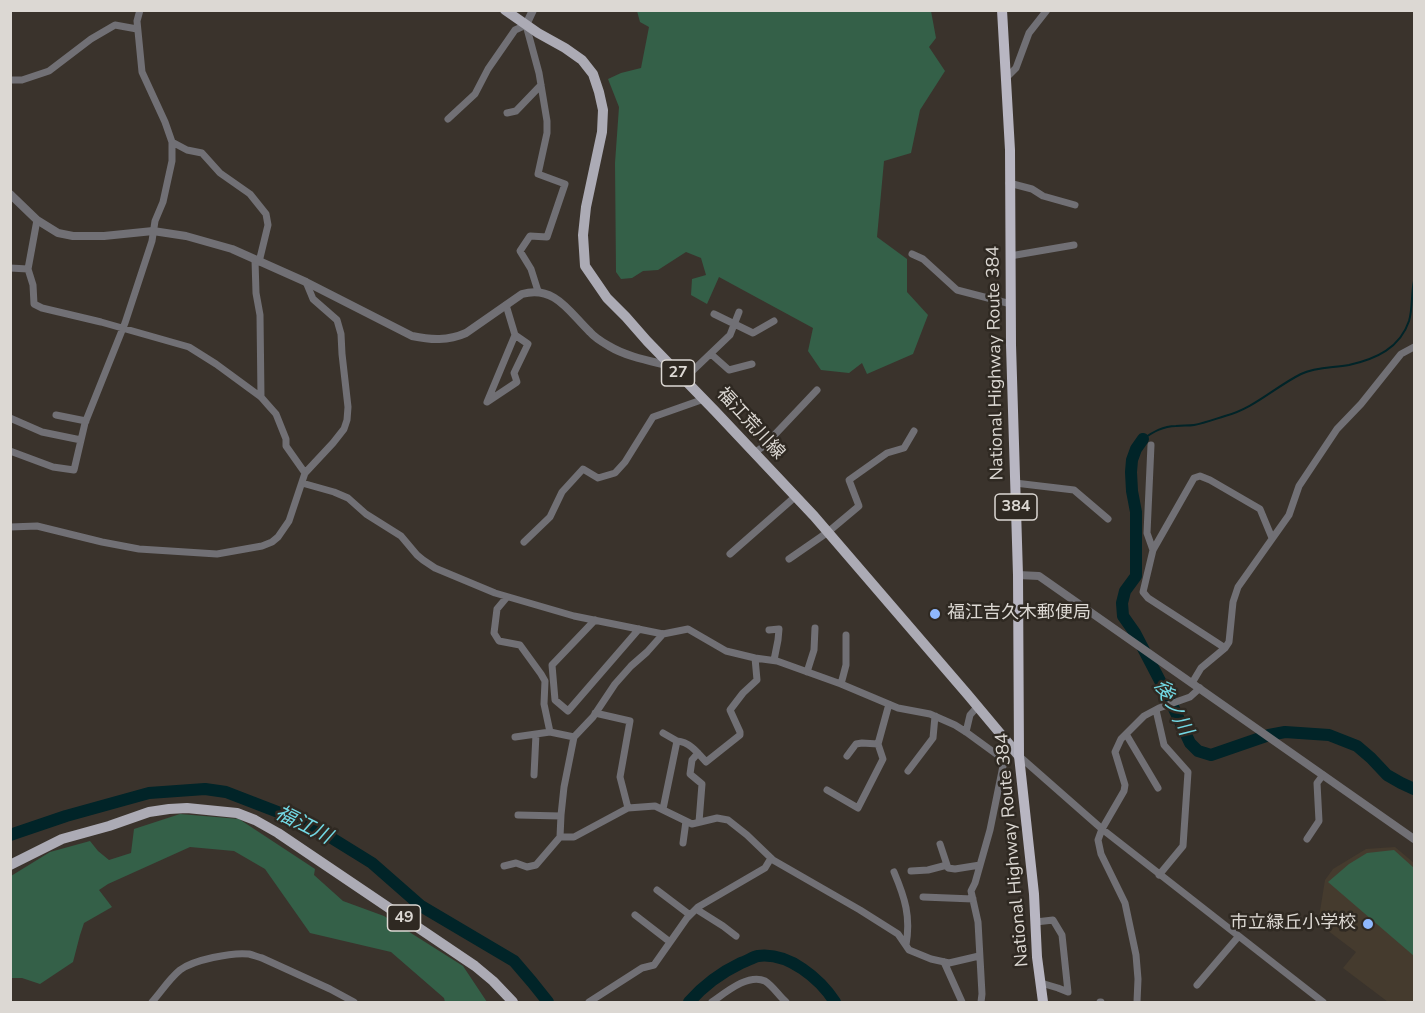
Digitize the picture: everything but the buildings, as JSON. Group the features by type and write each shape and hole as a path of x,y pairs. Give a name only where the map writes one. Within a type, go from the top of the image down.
{"highway":[{"name":"National Highway Route 384","path":"1002,10 1010,150 1019,756 1043,1002"}],"main road":[{"name":"福江荒川線","path":"505,10 582,60 593,74 603,111 602,132 586,207 583,235 585,266 607,298 796,496 1019,756"},
{"name":"49","path":"10,865 53,843 148,812 187,808 237,813 255,820 289,840 463,958 493,981 513,1002"}],"street":[{"path":"10,451 53,467 74,470 86,422 152,241 155,221 163,202 171,161 172,142 142,72 136,21 140,10"},
{"path":"533,10 526,25 541,85 547,121 547,133 538,174 565,184 548,237 530,236 520,251 531,269 538,291"},
{"path":"1006,78 1016,68 1029,33 1047,10"},
{"path":"448,119 475,94 488,69 515,30 526,25"},
{"path":"10,80 22,80 49,71 91,39 115,26 137,29"},
{"path":"507,113 516,111 541,85"},
{"path":"172,142 187,150 202,153 220,173 250,194 266,214 268,225 255,276 260,315 261,397"},
{"path":"1009,183 1075,205"},
{"path":"10,194 37,220 58,233 73,236 104,236 153,231 186,236 232,249 306,282 412,336 427,339 446,339 466,333 522,294 538,291 548,294 563,304 591,334 611,347 671,366"},
{"path":"37,220 28,269 33,285 34,304 189,347 261,397 276,414 286,439 286,446 305,473"},
{"path":"1010,256 1074,245"},
{"path":"912,254 923,259 957,290 1011,304"},
{"path":"10,268 28,269"},
{"path":"10,527 37,526 139,549 217,554 272,542 289,520 305,473 333,443 344,429 347,420 348,406 341,334 337,320 313,299 306,282"},
{"path":"506,305 515,335 528,345 514,373 517,382 487,402 515,335"},
{"path":"684,379 730,335 739,312"},
{"path":"714,314 753,333 774,321"},
{"path":"1137,1002 1136,955 1125,903 1101,854 1098,840 1124,791 1125,785 1116,752 1121,739 1144,716 1190,697 1201,668 1229,642 1233,602 1238,587 1289,515 1299,486 1337,429 1361,404 1401,354 1414,346"},
{"path":"711,354 729,370 752,364"},
{"path":"754,453 764,446 818,390"},
{"path":"524,542 550,517 562,492 583,469 598,478 615,473 625,462 653,417 704,399"},
{"path":"56,415 86,422"},
{"path":"10,418 42,432 81,440"},
{"path":"789,559 828,532 859,506 849,480 887,453 904,448 914,431"},
{"path":"1151,445 1147,533 1153,550"},
{"path":"1225,648 1148,598 1143,592 1153,550 1194,478 1200,476 1260,509 1272,538"},
{"path":"302,483 348,498 366,514 401,536 417,555 435,568 468,583 574,616 663,634 688,629 726,651 774,660 898,708 935,716 966,732 1003,759 990,830 971,891 978,922 981,1002"},
{"path":"1015,483 1074,490 1108,519"},
{"path":"730,554 796,496"},
{"path":"1018,575 1039,576 1414,839"},
{"path":"507,597 497,609 494,633 499,641 520,645 541,674 544,681 544,704 550,732"},
{"path":"595,620 552,665 555,700 568,711 639,629"},
{"path":"807,672 814,650 815,628"},
{"path":"769,630 778,629 774,660"},
{"path":"504,866 516,863 527,867 536,866 560,837 564,788 574,737 595,713 615,684 663,634"},
{"path":"840,684 846,665 846,634"},
{"path":"663,733 683,742 706,762 740,735 730,710 757,680 755,658"},
{"path":"827,790 858,808 883,759 878,744 889,704"},
{"path":"966,732 970,715 978,706"},
{"path":"1156,710 1164,745 1188,772 1183,846 1159,874"},
{"path":"595,713 630,721 620,777 628,808"},
{"path":"908,771 933,738 935,716"},
{"path":"515,737 550,732 574,737"},
{"path":"534,776 536,734"},
{"path":"1126,734 1158,788"},
{"path":"663,809 677,741"},
{"path":"847,756 856,744 862,742 878,744"},
{"path":"698,753 692,760 690,774 702,784 699,822"},
{"path":"1019,756 1102,829 1323,1002"},
{"path":"1307,839 1319,821 1317,783 1323,775"},
{"path":"560,837 574,837 628,808 655,806 692,824 717,818 728,820 771,858 898,934 909,950 949,963 979,956"},
{"path":"518,815 561,816"},
{"path":"683,843 687,821"},
{"path":"940,844 947,866"},
{"path":"589,1002 642,968 654,965 693,912 765,868 771,858"},
{"path":"911,871 947,866 955,869 980,865"},
{"path":"894,872 907,909 909,929 906,945"},
{"path":"657,890 693,912 723,926 736,936"},
{"path":"923,897 973,898"},
{"path":"635,915 670,942"},
{"path":"1036,922 1053,920 1062,935 1068,993 1041,983"},
{"path":"1197,985 1238,937"},
{"path":"152,1002 180,970 190,964 209,958 242,954 252,954 262,958 354,1002"},
{"path":"944,962 962,1002"},
{"path":"712,1002 737,985 759,979 767,982 786,1002"}],"shaded area":[{"name":"市立緑丘小学校","path":"1395,847 1414,863 1414,1002 1388,1002 1343,968 1356,952 1323,927 1319,917 1325,880 1333,869 1366,849"}],"green space":[{"path":"637,11 931,11 936,38 929,47 945,71 920,110 911,153 884,161 877,237 907,259 907,292 928,315 913,354 867,374 862,363 849,373 821,370 808,351 813,328 719,277 707,304 691,295 692,279 706,275 701,258 686,252 658,270 643,271 632,278 621,279 616,272 615,163 619,107 608,79 641,68 649,27 640,22"},
{"path":"180,814 239,819 315,869 314,875 343,901 384,916 463,966 487,1002 445,1002 444,998 391,952 310,933 265,869 234,851 190,847 99,890 112,907 84,923 73,962 40,984 22,978 12,978 11,982 11,876 50,852 90,841 109,860 131,853 134,829"},
{"path":"1394,850 1414,868 1414,956 1328,882 1349,864 1367,853"}],"waterway":[{"path":"1143,439 1167,427 1198,424 1235,413 1301,374 1359,362 1386,351 1400,338 1409,321 1414,281"},
{"name":"後ノ川","path":"1143,439 1132,460 1132,491 1136,512 1136,576 1125,591 1122,603 1123,616 1135,633 1190,743 1198,751 1211,755 1269,735 1285,732 1329,735 1357,746 1387,775 1414,789"},
{"name":"福江川","path":"10,835 66,816 149,793 205,789 226,792 296,819 372,863 421,906 514,961 548,1002"},
{"name":"福江川","path":"689,1002 726,971 756,957 770,956 792,963 812,976 835,1002"}],"place":[{"name":"福江吉久木郵便局","path":"935,614"},
{"name":"市立緑丘小学校","path":"1368,924"}]}
